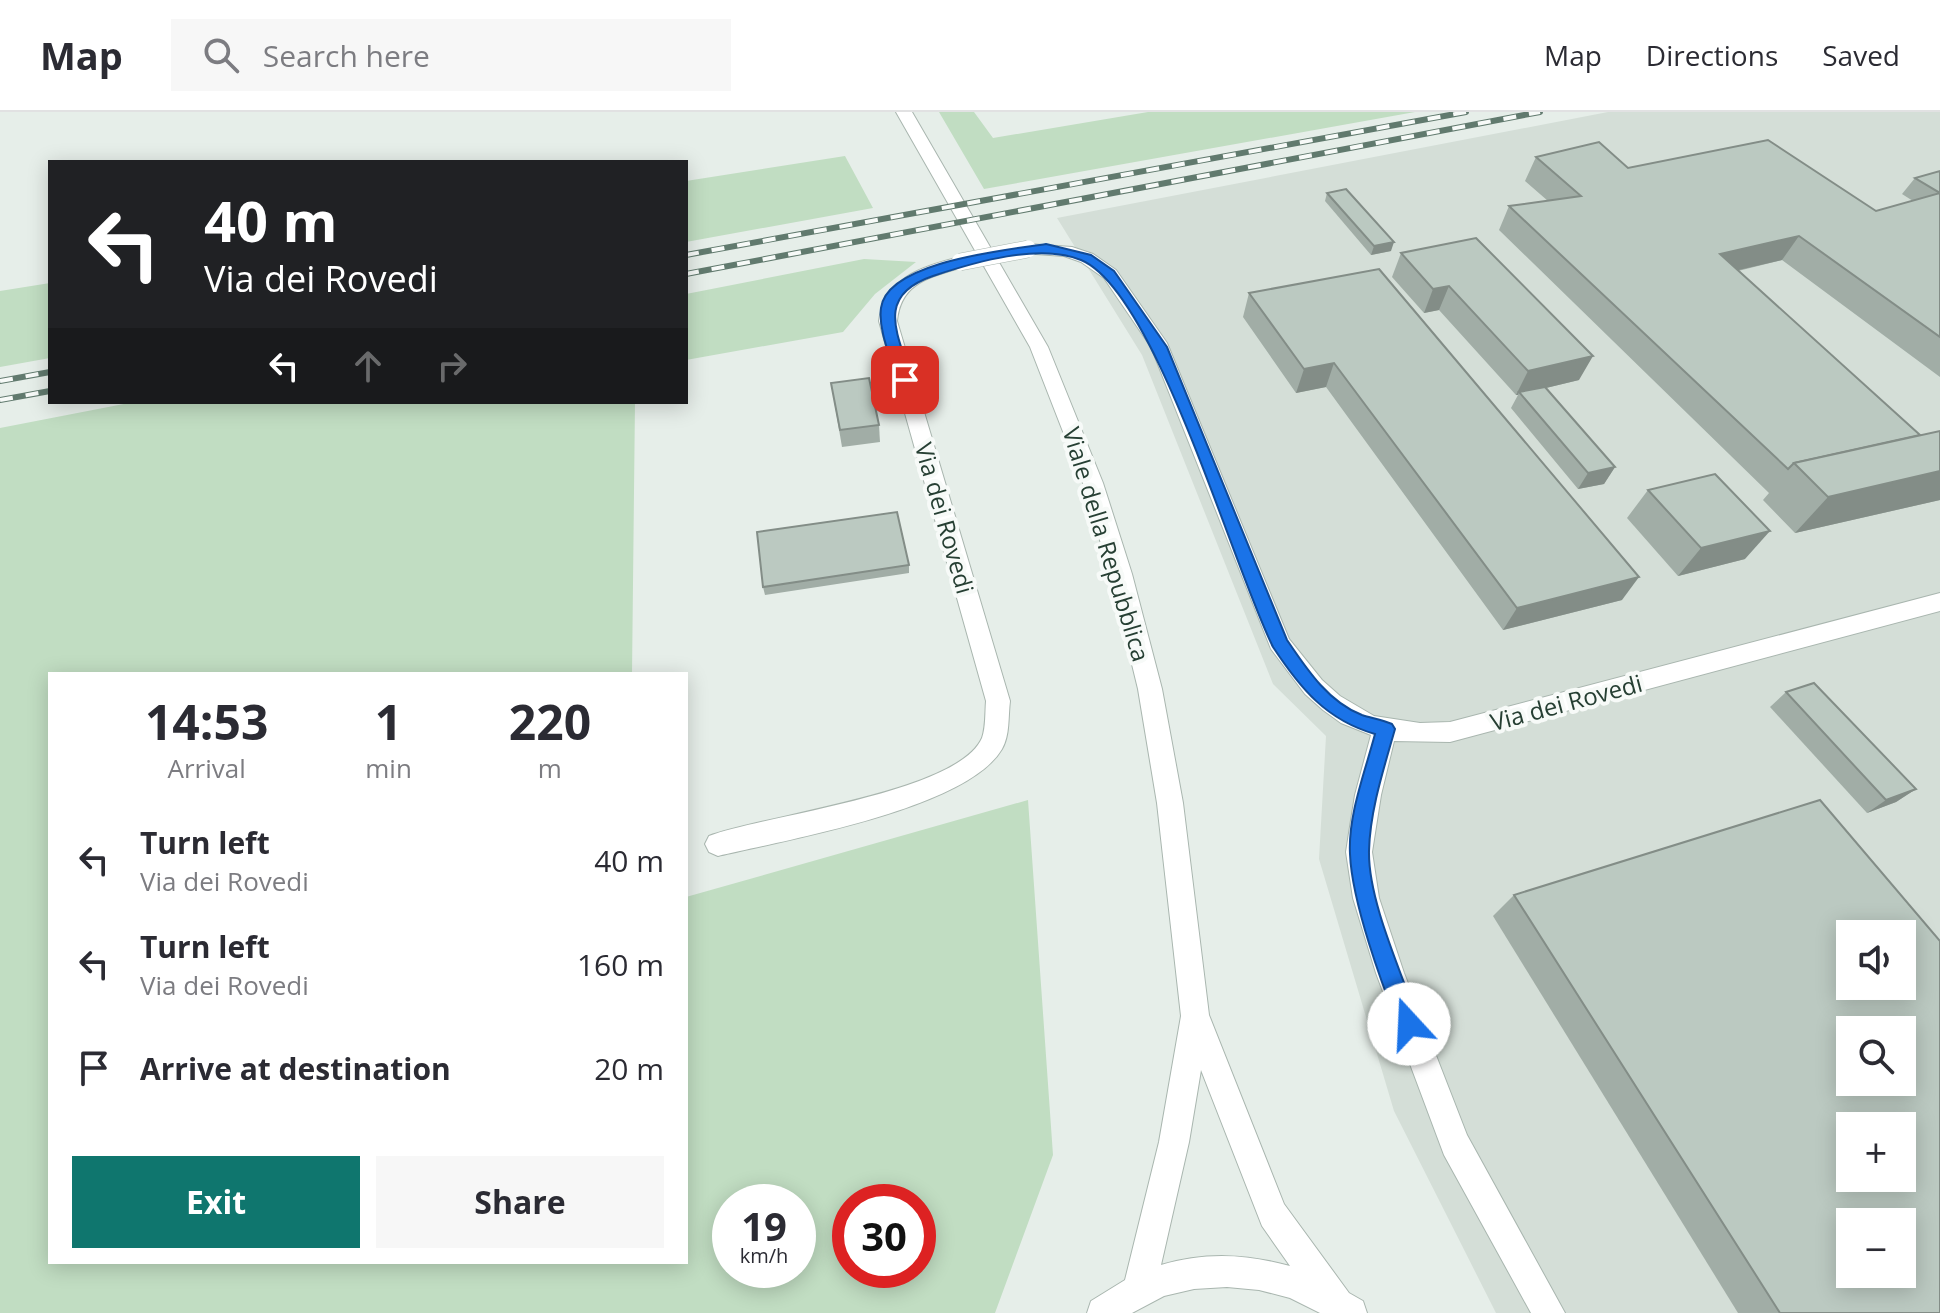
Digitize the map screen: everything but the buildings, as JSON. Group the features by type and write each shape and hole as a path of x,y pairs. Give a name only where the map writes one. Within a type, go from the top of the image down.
{"street":[{"name":"Viale della Repubblica","path":"904,112 1039,347 1093,483 1121,574 1150,689 1170,803 1195,1015 1273,1215 1344,1308"},
{"name":"Via dei Rovedi","path":"718,844 922,792 968,770 992,745 998,701 888,321 887,305 898,288 918,276 960,262 1028,249 1066,251 1087,258 1110,274 1160,347 1279,643 1304,679 1329,703 1354,720 1412,735 1450,732 1940,602"},
{"path":"1385,729 1368,795 1359,852 1366,898 1390,973 1455,1144 1549,1313"},
{"name":"Viale della Repubblica","path":"1139,1289 1174,1142 1195,1015"},
{"path":"1103,1313 1164,1277 1232,1269 1303,1284 1344,1308"}],"shaded area":[{"path":"1608,112 1940,112 1940,1313 1496,1313 1394,1111 1319,859 1326,736 1273,684 1142,355 1057,218"}],"green space":[{"path":"939,112 974,112 993,138 1148,112 1415,112 984,189"},
{"path":"845,156 873,208 688,242 688,181"},
{"path":"864,259 916,262 875,294 843,332 688,360 688,294"},
{"path":"48,283 48,358 0,367 0,291"},
{"path":"124,404 635,404 632,672 48,672 48,1264 688,1264 688,896 1028,800 1053,1155 995,1313 0,1313 0,428"}],"railway":[{"path":"688,255 1466,112"},
{"path":"688,274 1540,112"},
{"path":"0,381 48,372"},
{"path":"0,400 48,391"}],"route":[{"path":"905,380 888,321 887,305 898,288 918,276 960,262 1046,248 1087,258 1110,274 1160,347 1279,643 1304,679 1329,703 1354,720 1385,729 1368,795 1359,852 1366,898 1409,1024"}]}
